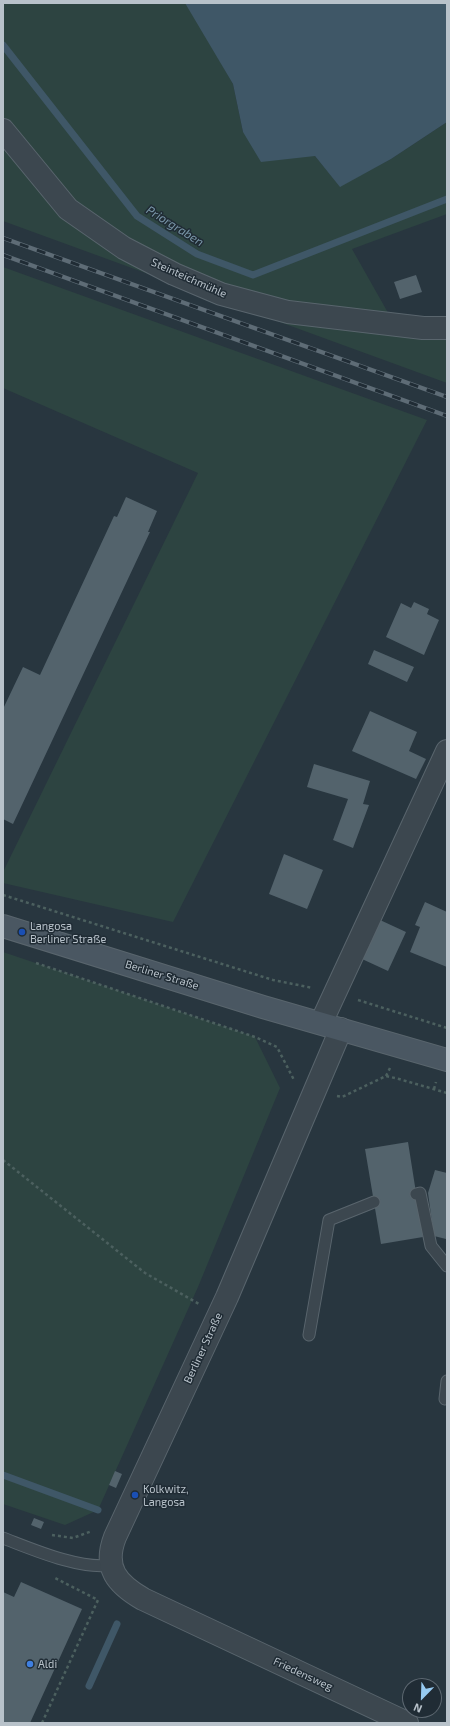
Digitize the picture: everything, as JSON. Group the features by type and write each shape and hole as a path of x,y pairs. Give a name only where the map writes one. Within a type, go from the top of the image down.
{"main road":[{"name":"Berliner Straße","path":"3,926 447,1060"}],"street":[{"name":"Steinteichmühle","path":"3,130 68,208 124,248 174,274 221,294 288,312 423,328 447,328"},
{"name":"Berliner Straße","path":"198,1625 129,1592 121,1585 111,1565 112,1545 219,1314 314,1091 331,1026 447,752"},
{"name":"Friedensweg","path":"198,1625 407,1723"}],"lane":[{"path":"416,1194 420,1193 431,1246 447,1266"},
{"path":"309,1336 329,1220 374,1202"},
{"path":"445,1399 447,1381"},
{"path":"3,1538 89,1566 111,1565"}],"path":[{"path":"3,895 273,980"},
{"path":"40,911 41,907"},
{"path":"33,962 262,1040 277,1047 296,1084 314,1091 342,1097 386,1076 447,1093"},
{"path":"408,1017 447,1028"},
{"path":"434,1089 436,1082"},
{"path":"3,1160 145,1273 205,1308 219,1314"}],"green space":[{"path":"3,3 187,3 233,84 243,132 315,156 340,186 391,159 447,122 447,214 352,249 400,334 447,334 447,383 3,221"},
{"path":"3,267 427,420 173,922 3,883 3,872 198,473 3,388"},
{"path":"3,952 255,1037 280,1088 198,1287 98,1510 65,1525 3,1504"}],"water":[{"path":"185,3 447,3 447,122 391,159 340,187 315,156 261,162 243,132 233,84"}],"building":[{"path":"416,275 422,292 400,299 394,282"},
{"path":"126,497 157,511 148,532 150,532 13,824 3,819 3,709 23,667 40,675 114,516 117,517"},
{"path":"414,602 429,609 427,614 439,620 424,655 386,637 401,603 411,608"},
{"path":"374,650 414,667 407,682 368,664"},
{"path":"370,711 417,732 409,751 426,759 416,779 352,751"},
{"path":"314,764 370,781 363,804 369,805 353,848 333,840 348,799 307,787"},
{"path":"284,854 323,870 307,909 269,894"},
{"path":"425,902 447,912 447,967 410,952 420,927 415,925"},
{"path":"380,920 406,932 388,971 362,959"},
{"path":"408,1142 423,1237 381,1244 365,1149"},
{"path":"435,1170 447,1173 447,1242 446,1239 434,1236 428,1193"},
{"path":"115,1471 122,1474 116,1488 109,1485"},
{"path":"34,1518 44,1522 41,1529 31,1525"},
{"name":"Aldi","path":"21,1582 82,1609 30,1723 3,1723 3,1592 14,1597"}],"waterway":[{"name":"Priorgraben","path":"3,45 137,216 197,254 253,275 447,199"},
{"path":"3,1475 98,1510"},
{"path":"89,1686 117,1624"}],"railway":[{"path":"3,238 447,397"},
{"path":"3,255 447,416"}],"place":[{"name":"Langosa Berliner Straße","path":"22,932"},
{"name":"Kolkwitz, Langosa","path":"135,1495"},
{"name":"Aldi","path":"30,1664"}]}
